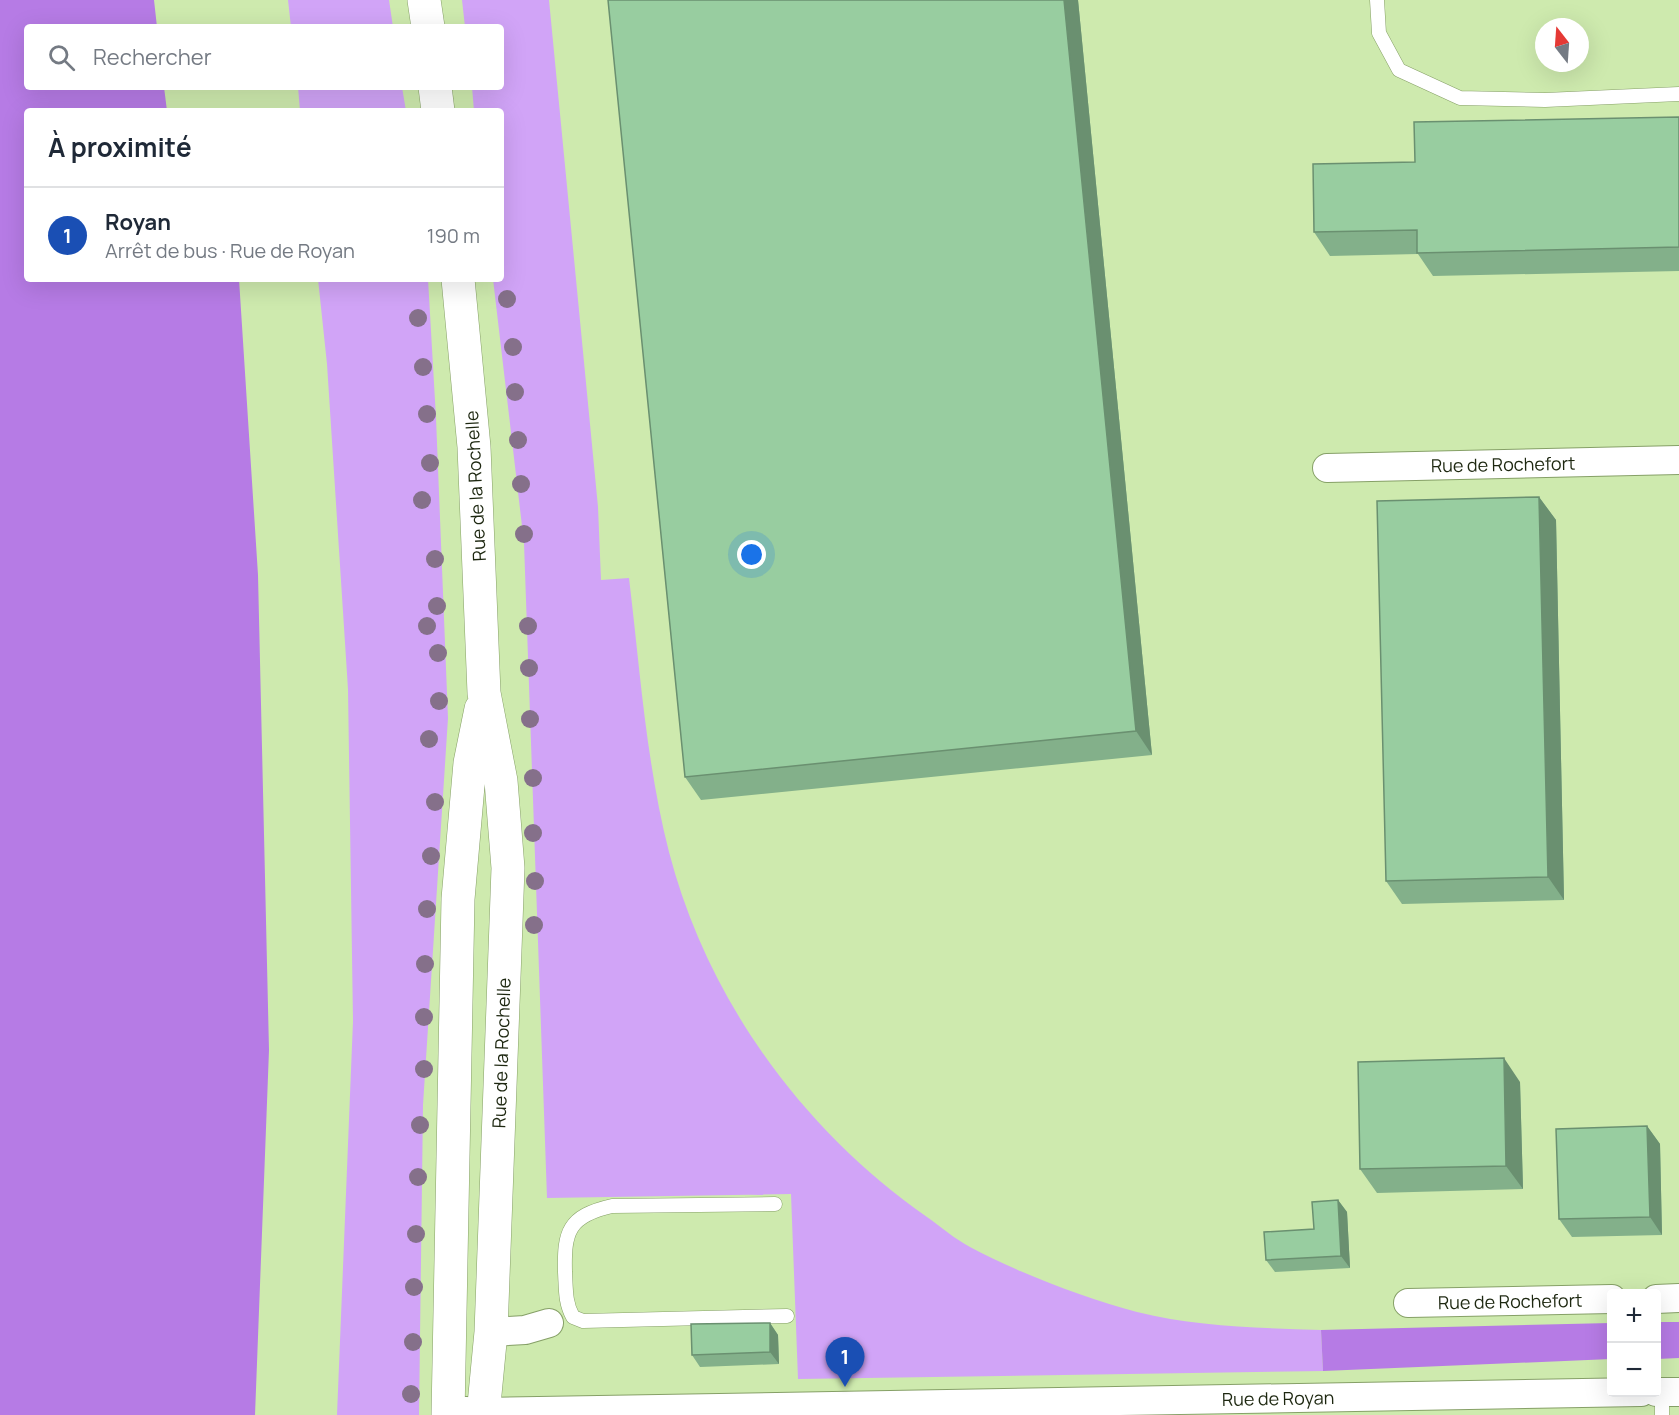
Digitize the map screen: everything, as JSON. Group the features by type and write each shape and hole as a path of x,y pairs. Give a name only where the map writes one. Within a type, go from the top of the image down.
{"main road":[{"path":"424,0 428,24"},
{"path":"435,90 438,108"},
{"name":"Rue de la Rochelle","path":"458,282 474,447 484,693 501,781 508,868 491,1332 483,1414"},
{"name":"Rue de la Rochelle","path":"448,1413 458,899 470,763 484,693"}],"street":[{"name":"Rue de Rochefort","path":"1327,468 1679,460"},
{"path":"1661,1299 1679,1298"},
{"name":"Rue de Rochefort","path":"1408,1302 1607,1299"},
{"path":"491,1332 525,1330 560,1318"},
{"name":"Rue de Royan","path":"448,1413 1213,1407 1660,1397"}],"lane":[{"path":"1377,0 1379,33 1399,70 1460,98 1545,100 1679,94"},
{"path":"775,1204 612,1206 581,1218 568,1230 564,1241 566,1297 560,1318 573,1317 583,1321 787,1316"}],"shaded area":[{"path":"0,0 154,0 157,24 24,24 24,90 164,90 167,108 24,108 24,282 239,282 258,575 269,1050 255,1415 0,1415"},
{"path":"288,0 389,0 393,24 291,24"},
{"path":"462,0 549,0 598,507 601,580 629,578 649,750 669,852 686,906 708,959 735,1009 766,1057 801,1102 840,1144 882,1183 964,1244 1008,1266 1052,1284 1137,1312 1205,1324 1321,1330 1323,1371 798,1379 791,1194 547,1198 524,543 493,282 504,282 504,108 474,108 472,90 504,90 504,24 465,24"},
{"path":"298,90 402,90 406,108 300,108"},
{"path":"318,282 428,282 448,718 423,1105 419,1415 337,1415 353,1021 348,689 327,364"},
{"path":"1661,1322 1679,1322 1679,1358 1661,1359"},
{"path":"1607,1323 1607,1359 1323,1371 1321,1330"}],"building":[{"path":"608,0 1064,0 1136,731 685,777"},
{"path":"1679,117 1679,247 1417,253 1417,230 1314,232 1313,164 1415,162 1414,122"},
{"path":"1539,497 1548,877 1386,881 1377,501"},
{"path":"1504,1058 1506,1166 1360,1169 1358,1062"},
{"path":"1647,1126 1650,1217 1559,1219 1556,1129"},
{"path":"1338,1200 1341,1256 1266,1260 1264,1232 1314,1229 1312,1202"},
{"path":"770,1323 770,1352 692,1355 691,1324"}],"place":[{"name":"Royan","path":"845,1387"}]}
